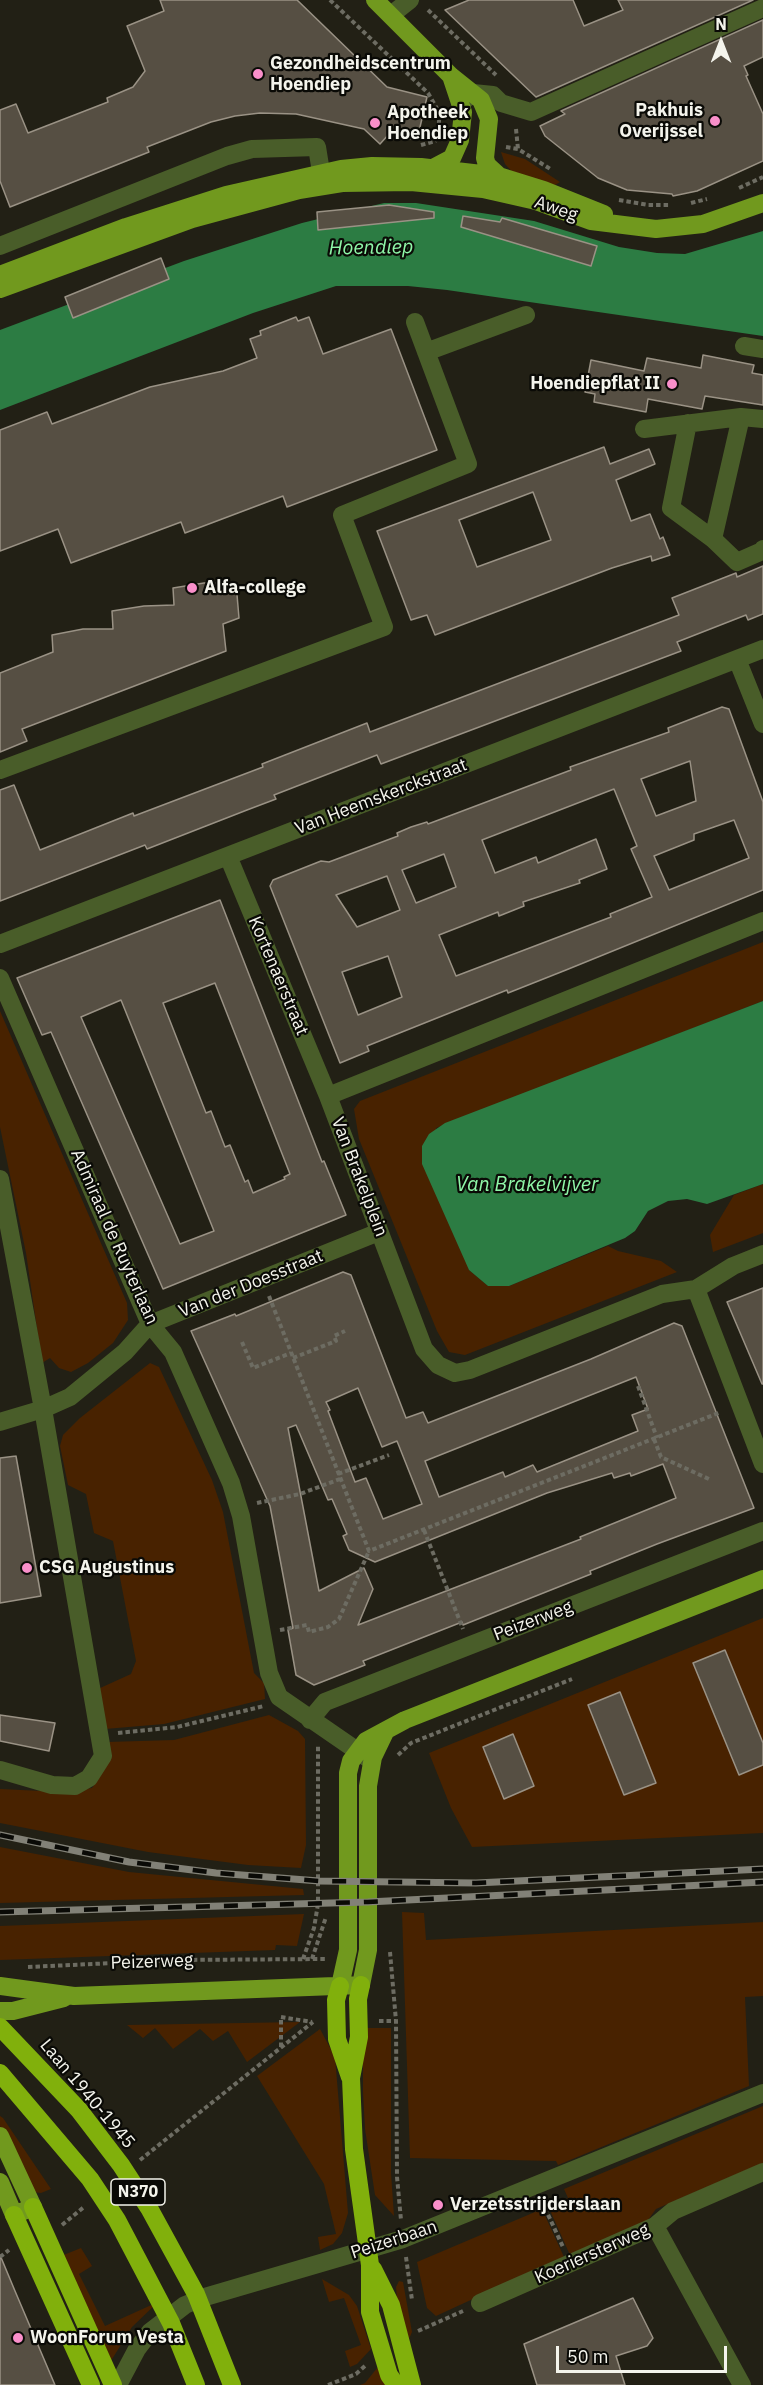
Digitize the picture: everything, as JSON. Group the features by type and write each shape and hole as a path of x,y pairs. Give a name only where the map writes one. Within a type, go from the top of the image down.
{"highway":[{"path":"361,1985 358,1999 359,2037 351,2078 354,2149 369,2257 370,2312 389,2375 396,2385"},
{"path":"340,1986 336,2001 338,2039 351,2078"},
{"name":"Laan 1940-1945","path":"0,2027 79,2110 144,2200 191,2284 232,2385"},
{"name":"N370","path":"0,2073 90,2179 117,2220 171,2323 196,2385"},
{"path":"33,2207 113,2385"},
{"path":"14,2215 90,2385"},
{"path":"369,2257 391,2305 412,2385"}],"main road":[{"path":"375,0 451,76 466,99 456,153 447,163 434,168"},
{"path":"466,99 481,100 487,111 489,126 485,158 487,165 499,176"},
{"path":"0,275 188,206 261,185 321,172 372,166 434,168 499,176"},
{"name":"Aweg","path":"499,176 577,202 630,227"},
{"name":"Aweg","path":"0,290 132,238 192,219 298,190 357,181 411,182 483,189 536,201 591,221 630,227 688,227 763,203"},
{"path":"340,1986 348,1950 348,1773 386,1730 405,1720 763,1579"},
{"path":"361,1985 368,1950 368,1786 365,1756"},
{"name":"Peizerweg","path":"0,1986 74,1995 361,1985"},
{"name":"Peizerweg","path":"0,2011 13,2011 74,1995"},
{"path":"0,2136 33,2207 14,2215 0,2182"}],"street":[{"path":"391,15 417,3"},
{"path":"466,99 493,95 501,103 531,112 763,8"},
{"path":"0,246 227,156 252,149 317,147 321,172"},
{"path":"426,352 526,315"},
{"path":"0,770 384,627 342,515 468,464 415,322"},
{"path":"744,346 763,349"},
{"path":"644,429 741,417 763,419"},
{"path":"713,539 741,417"},
{"path":"688,423 672,508 713,539 737,562 763,549"},
{"name":"Van Heemskerckstraat","path":"0,944 763,649"},
{"path":"737,659 763,724"},
{"name":"Kortenaerstraat","path":"228,856 328,1096"},
{"name":"Van Brakelplein","path":"763,921 328,1096 424,1349 438,1365 455,1373 470,1370 662,1294 696,1289 733,1266 763,1254"},
{"name":"Admiraal de Ruyterlaan","path":"0,978 150,1324 173,1352 231,1483 238,1507 269,1673 279,1697"},
{"path":"0,1179 8,1271 43,1409 103,1756 89,1778 75,1786 52,1785 0,1770"},
{"name":"Van der Doesstraat","path":"43,1409 70,1397 125,1353 150,1324 379,1232"},
{"path":"696,1289 763,1464"},
{"path":"0,1422 43,1409"},
{"name":"Peizerweg","path":"314,1722 325,1702 763,1531"},
{"path":"279,1697 365,1756"},
{"name":"Peizerbaan","path":"118,2385 137,2349 150,2332 185,2305 369,2257 404,2239 763,2093"},
{"name":"Koeriersterweg","path":"480,2303 655,2226 673,2211 763,2172"},
{"path":"655,2226 742,2385"}],"path":[{"path":"330,0 432,99 439,112 438,141"},
{"path":"417,3 495,74 504,87 511,106 518,149 558,174"},
{"path":"730,192 763,177"},
{"path":"689,203 710,198"},
{"path":"614,199 648,205 679,204"},
{"path":"262,1279 369,1551"},
{"path":"242,1342 253,1368 336,1341 334,1336 345,1332"},
{"path":"638,1386 661,1457 711,1480"},
{"path":"262,1634 307,1625 309,1632 328,1627 339,1619 369,1551 740,1404"},
{"path":"238,1507 300,1494 388,1455"},
{"path":"424,1530 469,1646"},
{"path":"394,1764 398,1755 411,1743 576,1677"},
{"path":"99,1734 177,1727 265,1705 279,1697"},
{"path":"303,1959 314,1928 318,1904 314,1722"},
{"name":"Peizerweg","path":"20,1968 178,1960 312,1959"},
{"path":"390,1959 396,2021 397,2177 413,2305"},
{"path":"137,2162 313,2022 281,2017 281,2047"},
{"path":"377,2021 396,2021"},
{"path":"44,2233 64,2224 90,2202"},
{"path":"545,2208 570,2264"},
{"path":"0,2257 26,2241"},
{"path":"416,2323 418,2331 480,2303"}],"shaded area":[{"path":"501,152 525,159 560,182 555,185 516,176 505,164"},
{"path":"763,942 763,1001 436,1128 469,1270 488,1286 509,1286 608,1246 618,1251 661,1261 677,1272 465,1355 449,1352 437,1331 359,1139 354,1109 360,1101"},
{"path":"0,1011 127,1303 128,1320 113,1343 88,1363 71,1372 59,1368 50,1358 42,1363 26,1253 0,1127"},
{"path":"763,1184 763,1233 713,1252 710,1235 734,1195"},
{"path":"150,1363 159,1367 212,1480 223,1512 254,1673 264,1683 265,1699 164,1724 105,1729 98,1689 131,1674 136,1661 113,1541 94,1533 86,1494 68,1485 60,1446 63,1435 80,1418"},
{"path":"763,1618 763,1833 472,1847 451,1808 429,1753"},
{"path":"269,1715 298,1731 305,1739 306,1845 301,1868 248,1865 148,1852 0,1823 0,1789 63,1792 92,1788 101,1775 107,1742 174,1740"},
{"path":"0,1847 129,1872 303,1889 304,1895 0,1903"},
{"path":"402,1912 424,1913 426,1940 763,1922 763,1996 745,1997 749,2086 558,2165 556,2161 410,2158"},
{"path":"304,1914 297,1946 276,1945 275,1950 0,1960 0,1926"},
{"path":"300,2022 247,2062 228,2031 213,2041 200,2029 173,2049 155,2028 143,2038 127,2025"},
{"path":"367,2028 391,2028 391,2173 394,2216 375,2195 365,2129 363,2054"},
{"path":"320,2029 335,2057 348,2213 342,2233 333,2244 320,2250 318,2237 336,2234 324,2184 257,2076"},
{"path":"763,2106 763,2163 656,2209 648,2220 570,2255 548,2206 568,2198 564,2189"},
{"path":"0,2116 51,2189 41,2193 33,2192 0,2126"},
{"path":"542,2209 564,2257 436,2316 427,2308 417,2262"},
{"path":"81,2248 92,2266 79,2274 105,2326 158,2302 132,2327 109,2364 61,2256"},
{"path":"322,2279 349,2295 357,2306 371,2349 357,2364 350,2367 345,2351 361,2345 344,2298 329,2302"},
{"path":"399,2281 403,2282 412,2332 409,2339 397,2298 396,2287"},
{"path":"378,2367 385,2385 360,2385 365,2383"}],"water":[{"name":"Hoendiep","path":"384,203 416,203 534,221 619,247 657,253 685,254 763,231 763,336 447,290 408,286 336,286 253,313 0,410 0,330 184,261 302,223"},
{"name":"Van Brakelvijver","path":"763,1001 763,1184 707,1204 687,1199 668,1201 648,1211 635,1231 625,1238 509,1286 488,1286 469,1270 422,1164 422,1146 429,1134 445,1123"}],"building":[{"name":"Gezondheidscentrum Hoendiep","path":"160,0 297,0 387,87 427,97 417,140 389,134 380,144 364,129 296,114 260,113 235,116 211,122 147,147 149,152 10,207 0,181 0,110 16,104 28,133 108,102 107,98 133,87 145,71 127,26 164,11"},
{"path":"469,0 573,0 584,26 623,10 618,0 753,0 536,97 445,10"},
{"path":"763,20 763,57 744,66 748,75 746,76 763,114 763,161 697,191 673,196 672,194 627,190 598,178 545,136 540,126 565,114 561,111"},
{"path":"389,205 434,212 434,218 318,230 317,212"},
{"path":"463,216 500,222 502,218 597,246 591,266 461,227"},
{"path":"161,258 169,279 73,318 65,297"},
{"path":"296,317 298,321 309,317 323,354 391,329 437,450 287,507 283,496 185,533 181,522 71,563 58,529 0,551 0,430 47,412 52,424 150,387 223,371 257,358 250,339 261,335 260,331"},
{"name":"Hoendiepflat II","path":"703,355 754,365 752,373 763,375 763,405 705,396 702,409 648,399 646,412 594,402 595,394 585,392 591,360 644,371 647,358 701,368"},
{"path":"604,447 610,464 649,449 655,464 616,480 631,521 650,514 660,539 663,537 670,555 652,561 651,556 612,568 435,635 427,615 411,620 377,531","holes":["533,492 551,540 477,567 459,520"]},
{"path":"763,566 763,614 748,620 746,615 677,642 681,651 381,764 377,755 274,795 276,799 147,849 145,845 0,901 0,790 14,785 40,850 133,813 134,816 263,767 262,764 367,723 370,732 679,615 672,598 736,573 737,577"},
{"path":"204,583 236,583 239,618 223,624 226,651 22,729 27,741 0,752 0,673 53,652 52,635 83,629 113,629 112,611 144,606 174,605 173,588"},
{"path":"722,707 729,709 763,802 763,890 508,993 507,990 367,1046 369,1051 340,1063 270,886 273,880 321,861 329,862 398,836 397,833 411,827 427,822 428,824 571,770 570,767 669,732 668,728","holes":["690,761 696,801 656,816 641,779","614,789 637,846 631,849 652,897 610,914 611,917 456,976 439,935 498,912 499,916 524,906 523,902 580,883 579,880 607,869 596,839 538,863 536,857 495,873 482,840","734,820 749,858 669,890 654,856 694,840 694,834","444,854 456,887 416,903 402,870","387,876 400,910 357,927 336,895","388,956 402,997 358,1015 342,972"]},
{"path":"220,900 322,1162 324,1161 346,1215 163,1289 51,1032 42,1035 17,978","holes":["215,983 290,1174 284,1177 285,1179 253,1193 248,1180 245,1182 230,1145 225,1147 211,1111 206,1113 163,1003","121,1000 214,1231 180,1244 81,1017"]},
{"path":"343,1272 351,1275 406,1418 423,1412 428,1423 591,1359 674,1323 682,1326 754,1508 657,1544 590,1571 591,1574 463,1625 462,1622 363,1661 365,1665 314,1685 296,1675 288,1630 293,1628 270,1506 191,1331 235,1314 236,1316","holes":["636,1377 648,1409 632,1415 638,1431 537,1472 533,1465 505,1477 503,1472 439,1497 425,1461","358,1388 382,1447 397,1441 422,1504 383,1519 366,1478 355,1482 326,1402","296,1425 328,1500 332,1499 347,1534 343,1536 349,1550 375,1562 547,1493 612,1473 614,1478 630,1473 631,1476 663,1464 676,1498 580,1537 581,1539 358,1625 373,1589 364,1568 319,1591 288,1428"]},
{"path":"763,1288 763,1384 762,1384 727,1302"},
{"path":"16,1456 41,1596 0,1603 0,1458"},
{"path":"725,1650 763,1743 763,1765 739,1775 693,1663"},
{"path":"620,1692 656,1783 624,1795 588,1705"},
{"path":"0,1715 55,1723 49,1751 0,1741"},
{"path":"513,1734 534,1786 504,1799 483,1747"},
{"name":"WoonForum Vesta","path":"0,2255 15,2291 55,2385 0,2385"},
{"path":"633,2298 653,2338 647,2346 616,2356 625,2385 537,2385 524,2344"}],"railway":[{"path":"0,1835 129,1862 216,1873 319,1881 476,1883 763,1869"},
{"path":"0,1912 368,1902 763,1882"}],"place":[{"name":"Gezondheidscentrum Hoendiep","path":"258,74"},
{"name":"Pakhuis Overijssel","path":"715,121"},
{"name":"Apotheek Hoendiep","path":"375,123"},
{"name":"Hoendiepflat II","path":"672,384"},
{"name":"Alfa-college","path":"192,588"},
{"name":"CSG Augustinus","path":"27,1568"},
{"name":"Verzetsstrijderslaan","path":"438,2205"},
{"name":"WoonForum Vesta","path":"18,2338"}]}
